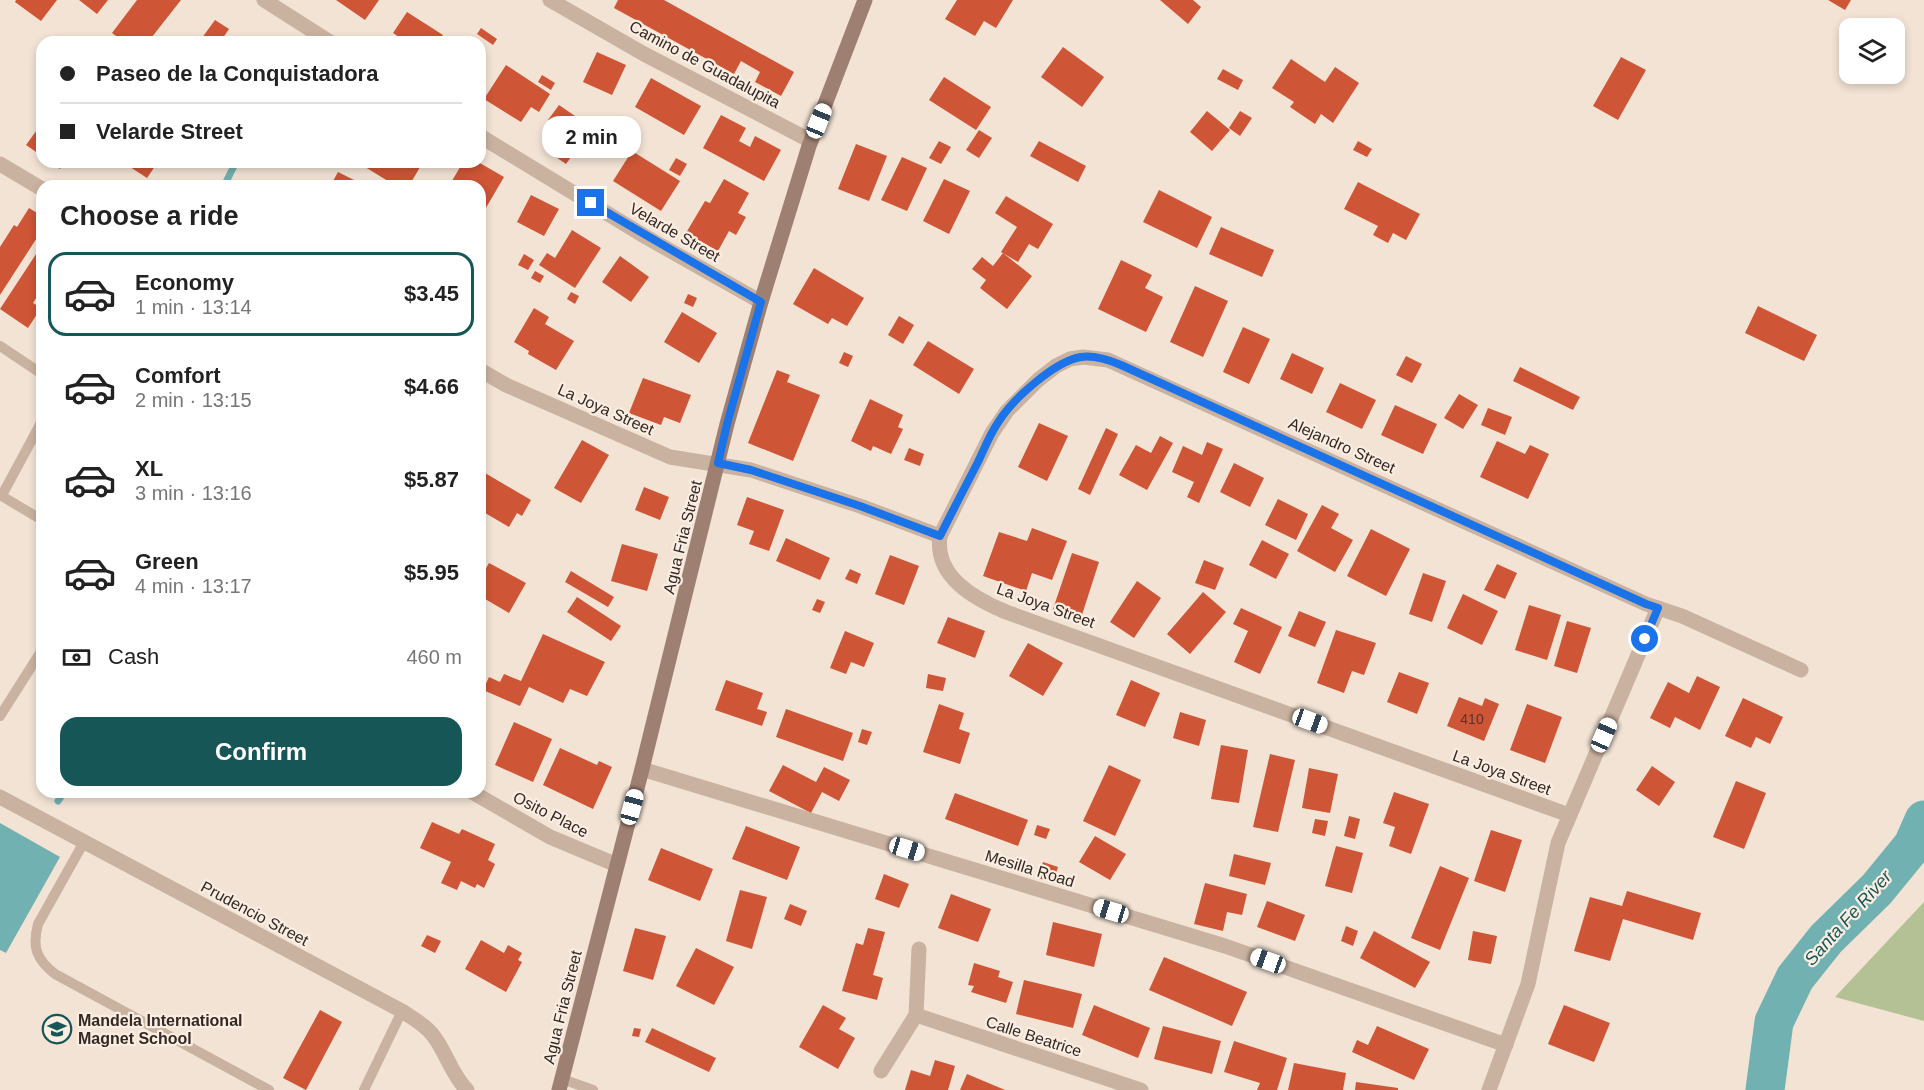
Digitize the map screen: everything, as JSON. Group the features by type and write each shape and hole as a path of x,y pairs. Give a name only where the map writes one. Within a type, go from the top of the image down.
{"street":[{"path":"264,0 321,36"},
{"name":"Camino de Guadalupita","path":"550,0 644,54 812,141"},
{"name":"Agua Fria Street","path":"561,1085 727,424 761,302 812,141 865,0"},
{"name":"Velarde Street","path":"486,140 646,237 761,302"},
{"path":"0,164 36,185"},
{"name":"Alejandro Street","path":"940,536 992,433 1003,416 1038,380 1056,366 1070,359 1095,357 1121,365 1646,604 1682,616 1801,670"},
{"name":"La Joya Street","path":"486,373 506,385 670,457 751,470 860,506 940,536 939,553 949,573 966,591 994,606 1569,815"},
{"path":"1489,1090 1528,984 1556,851 1569,815 1658,608"},
{"name":"Mesilla Road","path":"642,769 1225,946 1506,1045"},
{"name":"Prudencio Street","path":"0,797 402,1011 431,1032 453,1071 467,1090"},
{"name":"Osito Place","path":"482,798 550,837 617,865"},
{"path":"880,1071 916,1015 919,949"},
{"name":"Calle Beatrice","path":"916,1015 1141,1090"}],"lane":[{"path":"0,346 36,370"},
{"path":"36,432 1,495 36,516"},
{"path":"0,716 36,659"},
{"path":"84,842 38,924 34,938 36,951 41,960 56,974 269,1090"},
{"path":"364,1090 402,1011"},
{"path":"561,1085 593,1090"}],"green space":[{"path":"1924,902 1924,1021 1835,997"}],"water":[{"path":"0,823 60,857 6,953 0,950"}],"building":[{"path":"16,0 57,0 41,21 15,2"},
{"path":"79,0 108,0 97,14"},
{"path":"137,0 181,0 153,36 116,36 112,33"},
{"path":"336,0 379,0 365,20"},
{"path":"618,0 664,0 794,72 781,96 755,82 760,72 741,61 734,74 614,8"},
{"path":"957,0 1013,0 996,28 984,21 975,36 945,19"},
{"path":"1160,0 1193,0 1201,7 1188,24"},
{"path":"1828,0 1851,0 1845,10"},
{"path":"407,12 443,35 398,36 393,33"},
{"path":"215,20 229,29 224,36 203,36"},
{"path":"481,28 497,39 493,45 486,40 486,36 477,34"},
{"path":"1063,47 1104,77 1082,107 1041,77"},
{"path":"597,52 626,65 612,95 583,82"},
{"path":"1621,57 1646,70 1618,120 1593,106"},
{"path":"1291,59 1325,82 1335,67 1359,83 1333,123 1321,114 1315,124 1290,107 1294,102 1272,88"},
{"path":"506,65 550,94 539,112 531,107 521,122 486,100 486,96"},
{"path":"1223,69 1243,80 1238,90 1217,79"},
{"path":"542,75 555,83 551,90 538,82"},
{"path":"944,77 991,107 976,130 929,100"},
{"path":"651,78 701,106 684,135 635,107"},
{"path":"559,105 578,118 575,123 588,133 566,164 547,151 562,130 548,120"},
{"path":"1207,111 1230,130 1212,151 1190,132"},
{"path":"1240,111 1252,118 1240,136 1229,128"},
{"path":"721,115 746,128 739,141 750,147 755,136 781,150 764,181 703,148"},
{"path":"613,120 629,130 612,155 596,145"},
{"path":"979,130 992,138 979,158 966,150"},
{"path":"36,131 36,152 26,145"},
{"path":"939,141 951,147 941,164 929,158"},
{"path":"1039,141 1086,166 1078,182 1030,156"},
{"path":"1358,141 1372,149 1367,157 1353,150"},
{"path":"856,144 887,156 869,201 838,189"},
{"path":"632,151 680,181 661,211 613,181"},
{"path":"902,157 927,168 907,211 881,200"},
{"path":"676,158 687,164 680,176 669,170"},
{"path":"486,167 504,177 486,208 486,180 452,180 460,168"},
{"path":"132,168 154,168 147,178"},
{"path":"367,168 420,168 412,180 386,180"},
{"path":"338,172 354,180 334,180"},
{"path":"724,179 749,193 738,213 746,217 736,235 729,231 718,251 686,233 705,201 710,203"},
{"path":"944,179 970,191 949,234 923,221"},
{"path":"1358,182 1420,214 1406,240 1393,233 1388,243 1373,235 1378,226 1344,209"},
{"path":"1159,190 1212,217 1197,248 1143,222"},
{"path":"531,195 559,209 544,236 517,222"},
{"path":"1006,196 1053,224 1038,249 1029,244 1018,262 1001,252 1017,227 995,213"},
{"path":"29,208 36,212 36,239 0,295 0,247 14,225 17,227"},
{"path":"1221,227 1274,250 1262,277 1209,254"},
{"path":"572,230 601,248 575,288 539,265 547,253 555,258"},
{"path":"1003,253 1032,276 1007,309 980,288 986,280 972,269 982,257 993,266"},
{"path":"36,254 36,298 33,303 36,305 36,316 28,328 0,309"},
{"path":"524,254 534,260 528,270 518,265"},
{"path":"620,256 649,277 631,302 602,282"},
{"path":"1121,260 1152,275 1145,288 1163,297 1146,332 1098,309"},
{"path":"814,268 864,298 847,326 832,318 828,324 793,304"},
{"path":"535,271 544,276 540,283 531,278"},
{"path":"1195,286 1228,301 1203,357 1170,342"},
{"path":"571,292 579,296 575,304 567,299"},
{"path":"688,294 697,298 693,307 684,303"},
{"path":"1758,306 1817,335 1804,361 1745,333"},
{"path":"534,308 549,317 545,324 574,341 556,370 528,354 529,351 514,342"},
{"path":"682,312 717,333 699,363 664,342"},
{"path":"899,316 914,325 903,344 888,335"},
{"path":"1243,327 1270,339 1249,384 1223,372"},
{"path":"928,341 974,369 959,394 913,365"},
{"path":"844,352 853,356 848,367 839,363"},
{"path":"1292,353 1324,368 1312,394 1280,379"},
{"path":"1406,356 1422,364 1412,383 1396,375"},
{"path":"1520,367 1580,397 1573,410 1513,381"},
{"path":"777,370 790,375 787,382 820,395 793,461 748,443"},
{"path":"643,378 691,395 680,423 664,417 661,425 629,413"},
{"path":"1340,383 1376,400 1362,429 1326,412"},
{"path":"1459,394 1478,405 1463,429 1444,418"},
{"path":"870,399 903,415 898,427 903,429 891,454 873,446 871,451 851,441"},
{"path":"1395,405 1437,424 1423,454 1381,435"},
{"path":"1488,408 1512,417 1505,435 1481,425"},
{"path":"1039,423 1068,436 1047,481 1018,467"},
{"path":"1106,428 1118,434 1090,495 1078,489"},
{"path":"1160,436 1173,443 1147,490 1119,475 1136,445 1151,453"},
{"path":"582,440 609,455 581,503 554,488"},
{"path":"1497,441 1525,454 1530,445 1549,454 1528,499 1480,477"},
{"path":"1207,442 1223,449 1199,503 1187,497 1194,482 1172,472 1183,446 1202,455"},
{"path":"909,448 924,454 920,466 904,460"},
{"path":"1234,463 1264,478 1250,507 1220,492"},
{"path":"486,474 531,500 522,516 517,513 509,527 486,514"},
{"path":"644,487 669,497 660,520 635,510"},
{"path":"747,497 784,510 769,551 749,544 754,531 737,525"},
{"path":"1278,499 1308,514 1296,540 1265,525"},
{"path":"1322,505 1339,514 1331,528 1353,540 1335,572 1297,551"},
{"path":"1032,528 1067,541 1052,580 1032,573 1026,591 983,576 999,532 1027,541"},
{"path":"1371,529 1410,549 1386,596 1347,576"},
{"path":"786,538 830,558 820,580 776,561"},
{"path":"1262,540 1289,554 1276,579 1249,565"},
{"path":"622,544 658,554 647,591 611,581"},
{"path":"1072,553 1099,562 1080,621 1052,612"},
{"path":"890,555 919,566 904,605 875,594"},
{"path":"1204,560 1224,568 1215,590 1195,583"},
{"path":"489,563 526,583 509,613 486,600 486,568"},
{"path":"1497,564 1517,573 1505,599 1484,590"},
{"path":"850,569 861,574 857,584 845,579"},
{"path":"571,571 614,597 608,607 565,582"},
{"path":"1423,573 1446,581 1432,622 1409,614"},
{"path":"1137,581 1161,598 1134,638 1110,622"},
{"path":"1203,592 1226,612 1190,654 1167,634"},
{"path":"1463,594 1498,611 1482,645 1447,628"},
{"path":"577,597 621,626 611,641 567,612"},
{"path":"817,599 825,602 820,613 812,610"},
{"path":"1529,605 1561,615 1547,660 1515,650"},
{"path":"1241,608 1282,627 1260,674 1234,662 1248,631 1233,624"},
{"path":"1299,611 1326,622 1315,647 1288,636"},
{"path":"948,617 985,631 975,658 937,643"},
{"path":"1567,621 1591,628 1577,673 1554,666"},
{"path":"1336,630 1376,643 1364,675 1352,671 1344,693 1317,683"},
{"path":"845,631 874,643 864,667 851,662 846,674 830,668"},
{"path":"543,634 605,662 587,696 570,689 563,703 529,687 520,706 486,691 489,677 500,682 504,674 521,681"},
{"path":"1028,643 1063,663 1043,696 1009,676"},
{"path":"1399,672 1429,683 1417,714 1387,702"},
{"path":"928,674 946,678 943,691 926,688"},
{"path":"1697,676 1720,687 1700,730 1675,717 1670,728 1650,718 1668,682 1689,693"},
{"path":"726,680 763,693 757,709 767,712 762,726 715,710"},
{"path":"1131,680 1160,693 1145,727 1116,715"},
{"path":"1459,697 1482,706 1485,698 1499,704 1484,741 1447,726"},
{"path":"1743,698 1783,717 1770,744 1756,737 1751,748 1725,736"},
{"path":"939,704 964,713 959,729 970,733 960,764 923,752"},
{"path":"1527,704 1562,717 1545,763 1510,750"},
{"path":"786,709 853,733 843,761 776,737"},
{"path":"1180,712 1206,720 1199,746 1173,738"},
{"path":"514,722 552,739 533,782 495,765"},
{"path":"862,729 872,732 867,745 858,742"},
{"path":"1221,745 1248,750 1239,803 1211,799"},
{"path":"560,748 597,765 599,761 612,767 593,809 543,785"},
{"path":"1270,754 1295,760 1278,832 1253,827"},
{"path":"783,765 816,782 824,767 850,780 839,801 822,792 811,813 769,791"},
{"path":"1109,765 1141,780 1115,836 1083,821"},
{"path":"1652,766 1675,782 1659,806 1636,790"},
{"path":"1309,768 1338,774 1330,813 1302,808"},
{"path":"1736,781 1766,793 1744,849 1713,837"},
{"path":"1394,792 1429,804 1411,854 1389,846 1395,827 1383,823"},
{"path":"955,793 1028,820 1018,846 945,819"},
{"path":"1349,816 1360,819 1355,839 1344,836"},
{"path":"1315,819 1328,821 1325,836 1312,833"},
{"path":"432,822 459,834 462,829 495,844 488,860 495,864 484,888 477,884 475,888 461,881 457,890 441,883 451,862 420,848"},
{"path":"1037,825 1050,829 1046,839 1034,835"},
{"path":"746,826 800,847 787,880 732,859"},
{"path":"1491,830 1522,840 1505,892 1474,881"},
{"path":"1095,836 1126,854 1110,880 1079,862"},
{"path":"1336,846 1363,853 1352,893 1325,886"},
{"path":"661,848 713,869 700,901 648,880"},
{"path":"1234,854 1271,863 1265,885 1229,876"},
{"path":"1043,862 1058,867 1053,883 1038,878"},
{"path":"1440,866 1469,878 1440,950 1411,938"},
{"path":"884,874 909,884 899,908 875,899"},
{"path":"1205,883 1247,894 1242,915 1227,912 1223,931 1194,924"},
{"path":"740,890 767,897 752,949 726,941"},
{"path":"1627,891 1701,913 1693,940 1623,919 1610,961 1574,951 1590,897 1622,906"},
{"path":"951,894 991,909 978,942 938,928"},
{"path":"1267,901 1305,915 1295,941 1257,927"},
{"path":"790,904 807,911 801,926 784,919"},
{"path":"1053,922 1102,934 1094,967 1046,955"},
{"path":"1346,926 1358,931 1353,946 1341,941"},
{"path":"635,928 666,936 653,980 623,971"},
{"path":"868,928 885,932 873,975 883,978 877,1000 842,991 856,943 863,945"},
{"path":"1374,931 1430,962 1415,988 1360,958"},
{"path":"1473,931 1497,936 1491,964 1468,960"},
{"path":"427,935 441,941 435,953 421,946"},
{"path":"481,940 504,953 508,945 522,953 518,960 522,962 506,992 465,969"},
{"path":"696,948 734,967 714,1005 676,986"},
{"path":"1164,957 1247,992 1232,1026 1149,990"},
{"path":"974,963 1000,971 998,977 1013,982 1006,1003 971,992 974,986 968,985"},
{"path":"1024,980 1082,994 1073,1028 1016,1014"},
{"path":"823,1005 846,1018 839,1029 855,1038 838,1069 799,1047"},
{"path":"1094,1005 1150,1028 1138,1058 1082,1035"},
{"path":"1564,1005 1610,1023 1594,1062 1548,1044"},
{"path":"320,1010 342,1022 306,1090 283,1078"},
{"path":"1163,1026 1221,1041 1212,1074 1154,1059"},
{"path":"1377,1026 1429,1049 1414,1080 1352,1052 1357,1040 1368,1045"},
{"path":"634,1028 641,1029 639,1037 632,1036"},
{"path":"652,1028 716,1058 709,1072 645,1042"},
{"path":"1234,1041 1287,1058 1277,1090 1257,1090 1260,1083 1224,1072"},
{"path":"935,1060 955,1066 948,1090 905,1090 911,1070 930,1076"},
{"path":"1294,1063 1346,1073 1343,1090 1288,1090"},
{"path":"967,1074 1005,1090 960,1090"},
{"path":"1356,1082 1398,1088 1398,1090 1355,1090"}],"waterway":[{"path":"227,180 233,168"},
{"name":"Santa Fe River","path":"1765,1090 1774,1022 1795,978 1826,939 1877,889 1913,845 1924,820"}],"place":[{"name":"Mandela International Magnet School","path":"57,1029"}],"route":[{"path":"591,203 761,302 718,463 751,470 860,506 940,536 992,433 1007,411 1038,380 1056,366 1070,359 1095,357 1121,365 1658,608 1645,639"}]}
